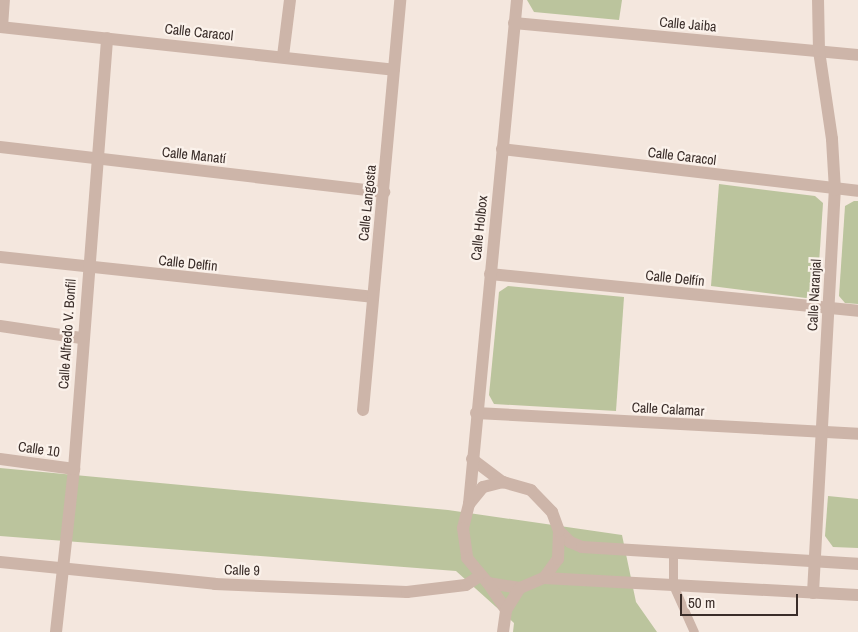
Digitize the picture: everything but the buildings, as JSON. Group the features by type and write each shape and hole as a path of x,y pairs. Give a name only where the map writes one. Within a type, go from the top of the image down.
{"street":[{"path":"1,27 4,0"},
{"path":"283,56 290,0"},
{"name":"Calle Langosta","path":"363,410 400,0"},
{"name":"Calle Holbox","path":"469,504 476,412 517,0"},
{"name":"Calle Naranjal","path":"813,593 835,190 832,139 818,51 818,0"},
{"name":"Calle Jaiba","path":"514,23 858,55"},
{"name":"Calle Caracol","path":"1,27 283,56 394,70"},
{"name":"Calle Alfredo V. Bonfil","path":"56,632 74,469 95,159 107,38"},
{"name":"Calle Manatí","path":"0,147 384,192"},
{"name":"Calle Caracol","path":"502,149 835,190 858,191"},
{"name":"Calle Delfin","path":"0,257 87,268 372,297"},
{"name":"Calle Delfín","path":"490,274 828,310 858,311"},
{"path":"0,326 82,338"},
{"name":"Calle Calamar","path":"476,412 858,434"},
{"name":"Calle 10","path":"0,459 74,469"},
{"path":"472,459 503,482 531,490 552,512 558,531 558,559 544,578"},
{"path":"503,482 482,487 469,504 462,528 467,558 484,580 505,621 514,632"},
{"path":"558,531 570,542 582,547 858,564"},
{"name":"Calle 9","path":"0,562 215,584 407,592 466,585 484,580"},
{"path":"484,580 520,588 544,578 858,595"},
{"path":"505,621 520,588"}],"lane":[{"path":"674,552 673,585 694,632"}],"green space":[{"path":"527,0 622,0 619,20 534,12"},
{"path":"719,184 815,196 823,203 817,294 806,298 711,286"},
{"path":"858,201 858,304 845,303 839,296 845,206"},
{"path":"508,286 624,297 616,411 494,404 489,395 499,292"},
{"path":"0,468 448,510 622,535 636,602 657,632 513,632 514,623 456,571 0,536"},
{"path":"828,496 858,499 858,548 833,547 825,536"}]}
